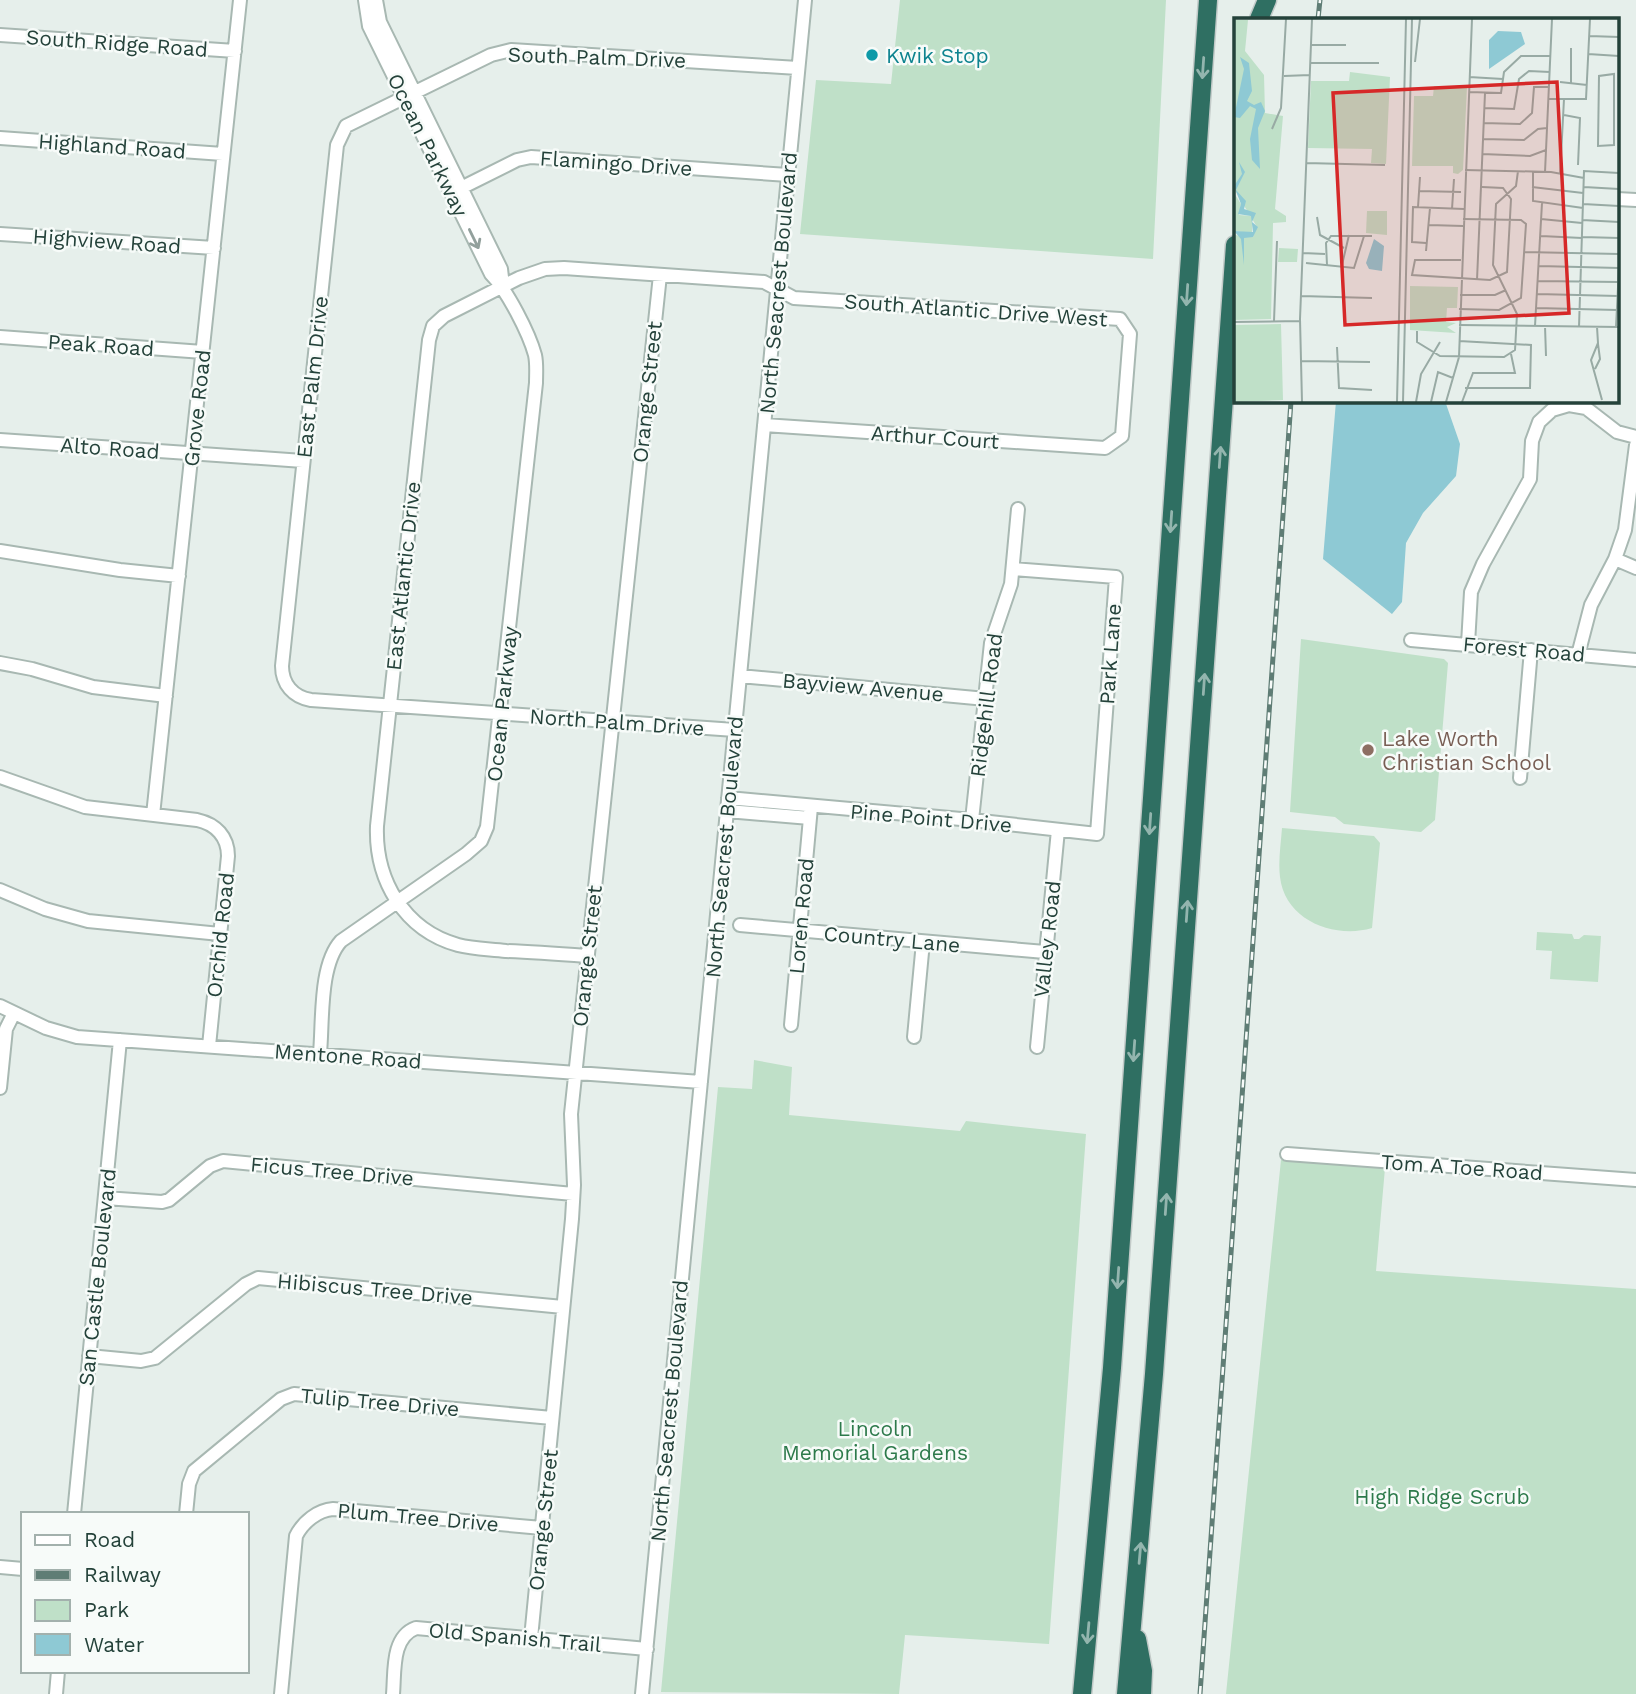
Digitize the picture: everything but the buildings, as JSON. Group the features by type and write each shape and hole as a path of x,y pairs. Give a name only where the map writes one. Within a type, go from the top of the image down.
{"highway":[{"path":"1082,1694 1108,1420 1208,0"},
{"path":"1251,18 1253,0"},
{"path":"1259,18 1267,0"},
{"path":"1126,1694 1154,1374 1234,259"},
{"path":"1134,1621 1143,1671 1142,1694"},
{"path":"1073,1694 1085,1672"}],"street":[{"name":"Grove Road","path":"153,815 240,0"},
{"name":"Ocean Parkway","path":"365,0 369,26 410,94"},
{"name":"Ocean Parkway","path":"320,1054 327,972 335,948 341,941 466,854 484,836 490,816 536,371 535,354 503,286 501,269 456,190 410,94 380,22 376,0"},
{"name":"North Seacrest Boulevard","path":"642,1694 805,0"},
{"name":"South Ridge Road","path":"0,35 235,51"},
{"name":"South Palm Drive","path":"410,94 491,55 511,50 799,68"},
{"name":"East Palm Drive","path":"292,692 284,680 282,666 339,138 352,122 410,94"},
{"name":"Highland Road","path":"0,138 223,154"},
{"name":"Flamingo Drive","path":"456,190 517,160 531,157 788,175"},
{"path":"1618,199 1636,200"},
{"name":"Highview Road","path":"0,234 214,248"},
{"name":"East Atlantic Drive","path":"587,956 474,948 437,937 423,929 397,903 382,872 376,841 430,333 444,316 536,271 554,268 764,282 777,289"},
{"name":"Orange Street","path":"531,1638 573,1194 571,1114 660,275"},
{"name":"South Atlantic Drive West","path":"777,289 794,298 1120,320 1130,334 1122,436 1105,449"},
{"name":"Peak Road","path":"0,337 203,352"},
{"path":"1468,644 1471,592 1483,564 1530,479 1532,441 1539,422 1552,410 1569,405 1586,408 1617,432 1636,437"},
{"name":"Arthur Court","path":"764,425 1105,449"},
{"name":"Alto Road","path":"0,440 303,461"},
{"path":"1578,655 1591,605 1615,559 1625,530 1636,445"},
{"name":"Ridgehill Road","path":"972,820 991,643 1007,598 1013,569 1018,509"},
{"path":"0,551 120,570 179,576"},
{"path":"1615,559 1636,568"},
{"name":"Park Lane","path":"1013,569 1116,577 1097,834"},
{"name":"Forest Road","path":"1411,640 1636,660"},
{"path":"1520,778 1531,650"},
{"path":"0,663 32,669 93,687 166,696"},
{"name":"Bayview Avenue","path":"740,676 986,699"},
{"name":"North Palm Drive","path":"292,692 312,700 735,730"},
{"path":"0,777 85,807 153,815"},
{"name":"Pine Point Drive","path":"728,805 811,813 972,820 1097,834"},
{"name":"Loren Road","path":"791,1025 811,813"},
{"name":"Orchid Road","path":"153,815 197,820 216,828 224,838 228,850 209,1046"},
{"name":"Valley Road","path":"1037,1047 1058,830"},
{"path":"0,890 45,909 88,921 220,934"},
{"name":"Country Lane","path":"740,925 1045,952"},
{"path":"914,1037 923,942"},
{"name":"Mentone Road","path":"0,1006 62,1034 120,1041 701,1082"},
{"path":"0,1088 6,1029 14,1013"},
{"name":"San Castle Boulevard","path":"74,1512 120,1041"},
{"name":"Tom A Toe Road","path":"1287,1154 1636,1180"},
{"name":"Ficus Tree Drive","path":"105,1198 162,1202 169,1200 210,1166 223,1161 573,1194"},
{"name":"Hibiscus Tree Drive","path":"89,1356 141,1361 155,1358 246,1283 258,1278 563,1307"},
{"name":"Tulip Tree Drive","path":"186,1512 189,1484 194,1471 286,1395 552,1418"},
{"name":"Plum Tree Drive","path":"281,1694 296,1536 304,1524 320,1512 333,1509 542,1528"},
{"path":"0,1567 21,1569"},
{"name":"Old Spanish Trail","path":"393,1694 399,1641 409,1631 423,1628 646,1649"},
{"path":"56,1694 58,1673"}],"green space":[{"path":"900,0 1166,0 1153,259 800,234 816,80 891,84"},
{"path":"1301,639 1444,659 1448,663 1435,820 1421,832 1344,824 1335,817 1290,812"},
{"path":"1282,828 1374,836 1380,843 1372,928 1343,931 1328,928 1314,923 1291,905 1280,877"},
{"path":"1537,932 1572,934 1574,939 1584,935 1601,936 1598,982 1550,979 1552,951 1536,950"},
{"name":"Lincoln Memorial Gardens","path":"754,1060 792,1067 789,1115 960,1131 966,1121 1086,1134 1049,1644 905,1635 899,1694 661,1692 718,1087 752,1089"},
{"name":"High Ridge Scrub","path":"1281,1160 1385,1168 1376,1271 1636,1289 1636,1694 1226,1694"}],"water":[{"path":"1336,402 1445,402 1460,444 1456,476 1423,513 1406,543 1402,602 1392,614 1323,559"}],"railway":[{"path":"1318,18 1320,0"},
{"path":"1200,1694 1291,402"}],"place":[{"name":"Kwik Stop","path":"872,55"},
{"name":"Lake Worth Christian School","path":"1368,750"}]}
